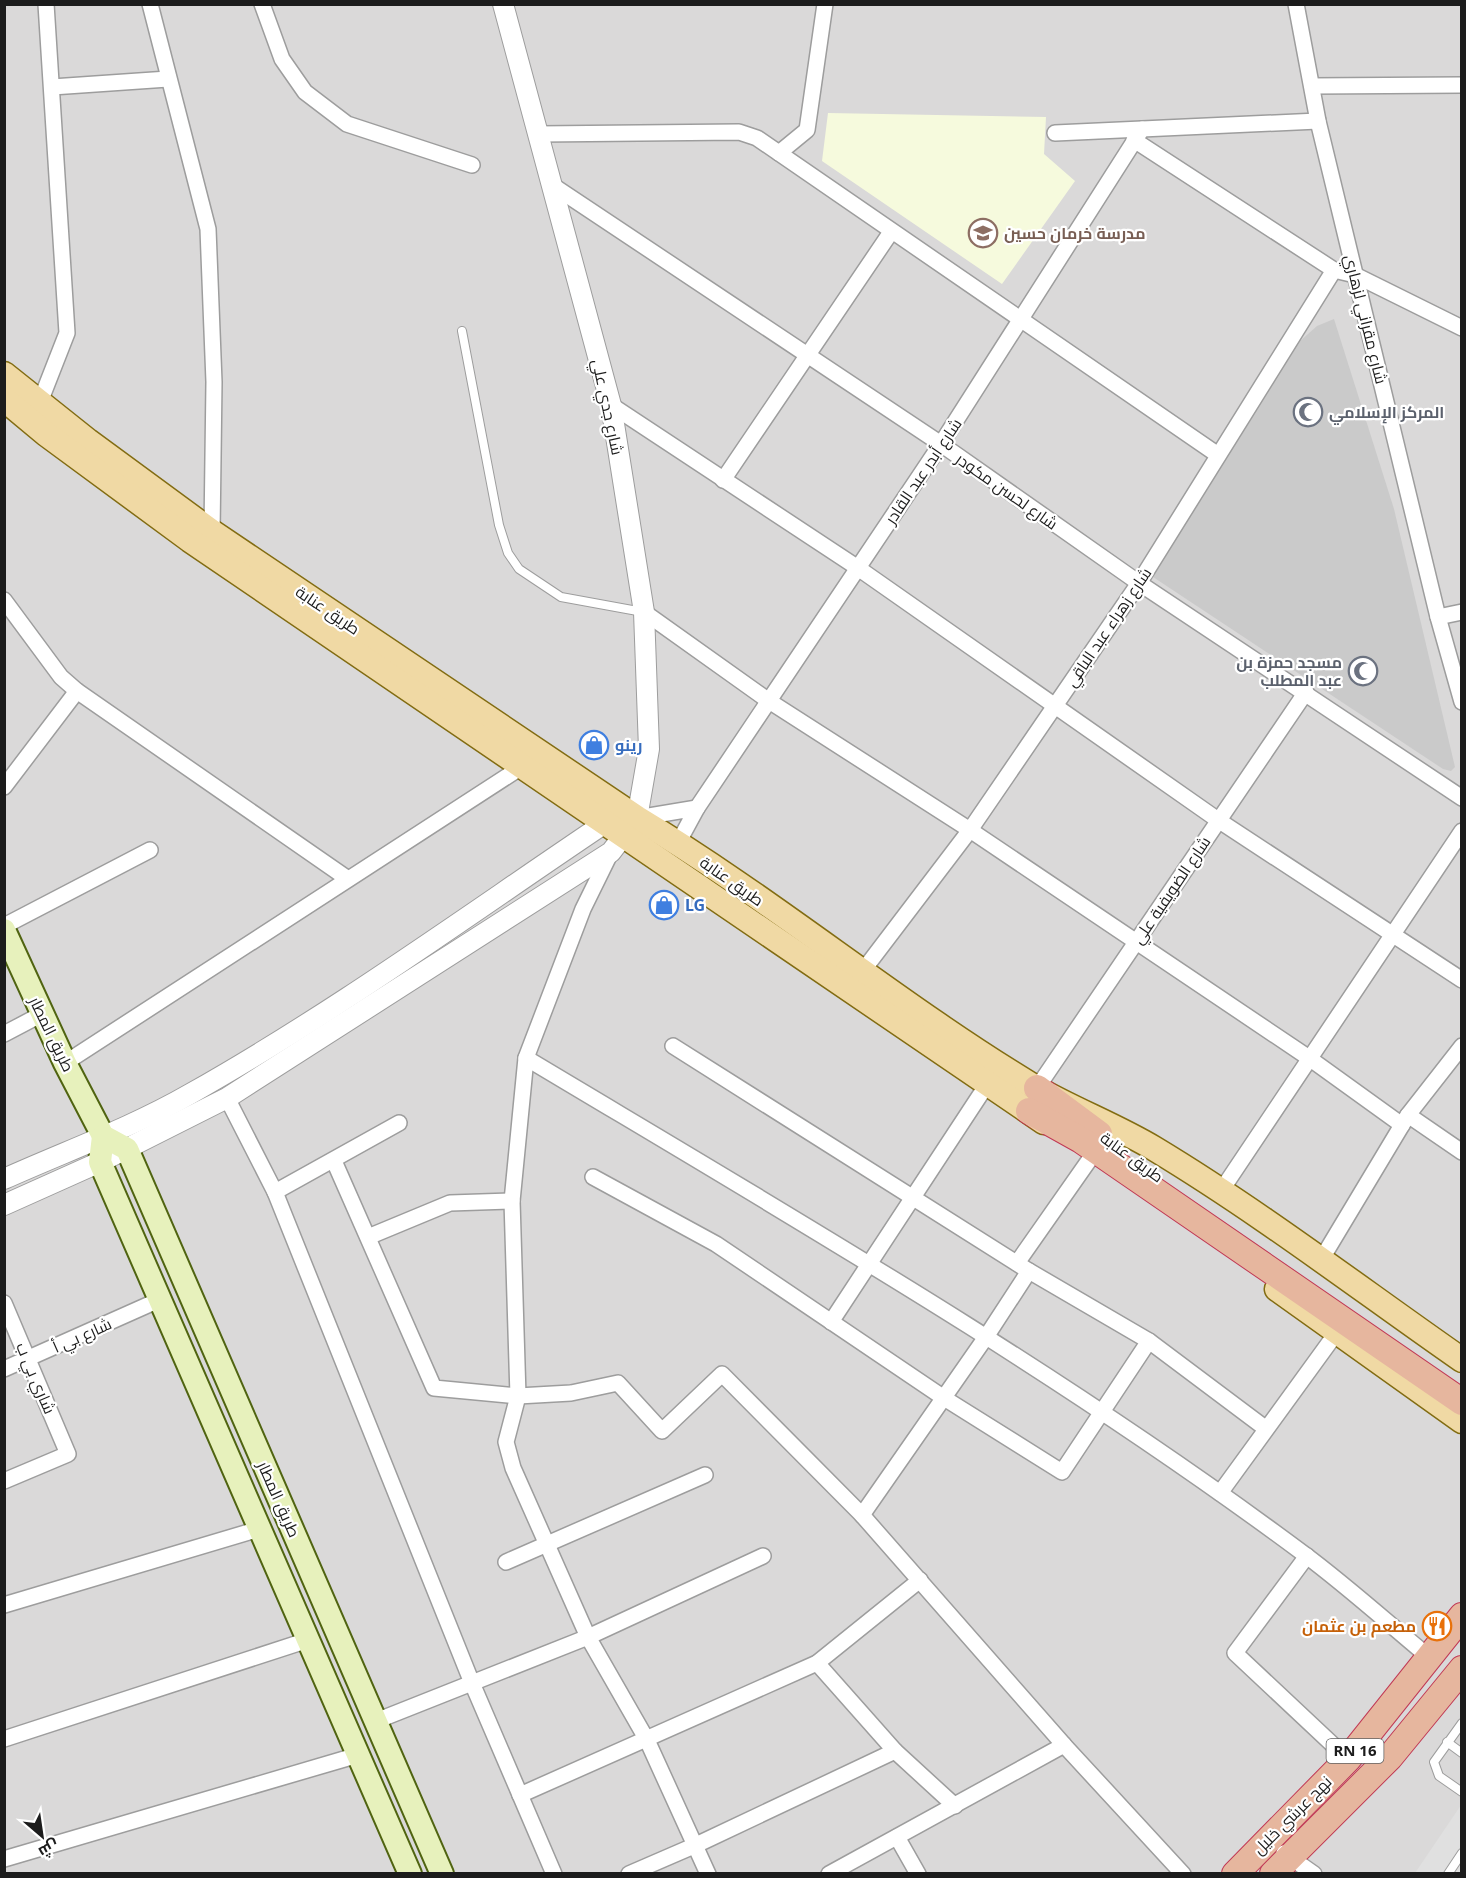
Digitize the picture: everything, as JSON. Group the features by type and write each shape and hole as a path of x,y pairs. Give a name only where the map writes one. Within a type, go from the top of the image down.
{"highway":[{"name":"طريق عنابة","path":"1033,1100 1461,1386"},
{"name":"طريق عنابة","path":"1033,1100 1081,1140 1461,1402"},
{"name":"نهج عرشي خليل","path":"1235,1874 1263,1862 1430,1658 1461,1616"},
{"name":"نهج عرشي خليل","path":"1281,1865 1390,1756 1461,1669"}],"main road":[{"name":"طريق عنابة","path":"4,374 88,441 624,836 678,843 862,972 1033,1100"},
{"name":"طريق عنابة","path":"4,399 46,434 190,540 604,823 987,1083 1033,1100"},
{"name":"طريق المطار","path":"4,928 65,1063 104,1136"},
{"path":"1033,1100 1092,1156 1461,1421"},
{"path":"1033,1100 1154,1148 1221,1191 1461,1358"},
{"path":"100,1162 104,1136 127,1149"},
{"name":"طريق المطار","path":"127,1149 442,1874"},
{"name":"طريق المطار","path":"100,1162 410,1874"}],"street":[{"path":"40,402 67,333 46,4"},
{"path":"150,4 168,79 192,159 208,229 214,382 212,532"},
{"path":"262,4 282,59 305,92 321,105 347,124 472,165"},
{"name":"شارع جدي علي","path":"503,4 611,405 644,612 649,749 624,836"},
{"path":"779,153 807,130 825,4"},
{"name":"شارع مقراني لزهاري","path":"1296,4 1318,121 1438,617 1461,702"},
{"path":"52,87 168,79"},
{"path":"1312,86 1461,85"},
{"path":"1054,133 1138,135 1318,121"},
{"path":"539,134 739,132 757,138 1218,454"},
{"path":"1138,135 1334,270 1355,275 1461,328"},
{"name":"شارع أبدر عبد القادر","path":"678,843 698,808 769,700 941,444 1138,135"},
{"name":"شارع لحسن مكودر","path":"552,185 941,444 1139,583 1306,692 1461,798"},
{"path":"723,480 891,232"},
{"name":"شارع زهراء عبد الباقي","path":"862,972 970,830 1139,583 1334,270"},
{"path":"611,405 858,568 1218,820 1392,932 1461,980"},
{"path":"4,600 61,677 77,691 348,879"},
{"path":"644,612 769,700 970,830 1309,1058 1405,1120 1461,1152"},
{"path":"1438,617 1461,612"},
{"path":"4,787 77,691"},
{"name":"شارع الضويفية علي","path":"1033,1100 1136,942 1306,692"},
{"path":"65,1063 523,766"},
{"path":"4,1204 100,1162 227,1098 624,836 698,808"},
{"path":"4,1179 104,1136 190,1095 351,995 604,823"},
{"path":"1221,1191 1461,831"},
{"path":"624,836 583,909 526,1058 513,1201 518,1396 507,1442 513,1468 588,1637 647,1740 708,1874"},
{"path":"4,928 150,850"},
{"path":"4,1034 42,1014"},
{"path":"674,1046 1023,1267 1149,1341 1265,1428"},
{"path":"1321,1260 1405,1120 1461,1046"},
{"path":"526,1058 869,1263 986,1337 1220,1493 1306,1556 1430,1658"},
{"path":"831,1322 987,1083"},
{"path":"227,1098 275,1192 472,1683 554,1874"},
{"path":"275,1192 399,1123"},
{"path":"862,1515 986,1337 1023,1267 1092,1156"},
{"path":"334,1161 434,1388 518,1396 571,1393 618,1383 662,1431 722,1374 862,1515 1064,1745 1183,1874"},
{"path":"592,1177 716,1244 944,1398 1062,1472 1149,1341"},
{"path":"368,1238 450,1203 513,1201"},
{"name":"شارع بي أ","path":"4,1369 159,1300"},
{"name":"شاري بي ب","path":"4,1303 68,1454 4,1481"},
{"path":"1220,1493 1265,1428 1337,1332"},
{"path":"507,1562 705,1475"},
{"path":"4,1605 259,1529"},
{"path":"376,1721 588,1637 763,1556"},
{"path":"1306,1556 1235,1653 1348,1759"},
{"path":"520,1795 817,1663 920,1580"},
{"path":"4,1739 308,1640"},
{"path":"817,1663 895,1751 955,1806"},
{"path":"829,1874 1064,1745"},
{"path":"629,1874 895,1751"},
{"path":"4,1859 358,1755"},
{"path":"897,1837 918,1874"},
{"path":"1263,1862 1274,1850 1281,1865 1314,1874"}],"lane":[{"path":"462,331 499,525 508,553 519,569 561,597 644,612"},
{"path":"1461,1723 1436,1757 1434,1767 1439,1776 1461,1792"},
{"path":"1447,1742 1461,1753"},
{"path":"1448,1874 1461,1853"}],"shaded area":[{"path":"5,5 1461,5 1461,1873 5,1873"},
{"name":"مدرسة خرمان حسين","path":"828,113 1046,117 1044,154 1075,181 1002,284 822,161"},
{"name":"مسجد حمزة بن عبد المطلب","path":"1334,319 1394,509 1455,767 1451,771 1443,769 1150,575 1299,342 1317,326"},
{"path":"1461,1805 1461,1873 1415,1873"}],"place":[{"name":"مدرسة خرمان حسين","path":"983,233"},
{"name":"المركز الإسلامي","path":"1308,412"},
{"name":"مسجد حمزة بن عبد المطلب","path":"1363,671"},
{"name":"رينو","path":"594,745"},
{"name":"LG","path":"664,905"},
{"name":"مطعم بن عثمان","path":"1437,1626"}]}
